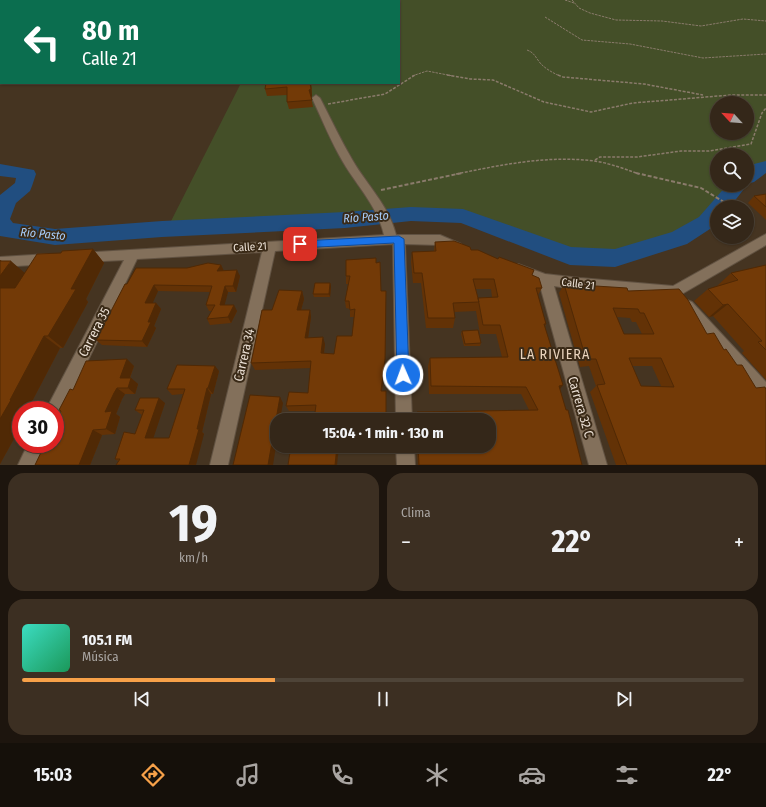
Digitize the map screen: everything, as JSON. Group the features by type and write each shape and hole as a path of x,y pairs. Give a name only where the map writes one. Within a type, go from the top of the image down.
{"street":[{"path":"316,98 348,162 378,206 392,235 404,413"},
{"name":"Calle 21","path":"0,262 270,246 392,235 440,240 468,251"},
{"path":"766,240 675,292 766,394"},
{"name":"Carrera 34","path":"219,465 270,246"},
{"name":"Carrera 35","path":"59,401 134,255"},
{"name":"Calle 21","path":"503,264 545,279 580,284 675,292"},
{"name":"Carrera 32 C","path":"545,279 598,465"},
{"path":"26,465 32,453"},
{"path":"405,453 406,465"}],"path":[{"path":"566,0 574,3"},
{"path":"572,0 579,8 590,13 616,20 662,21 701,26 744,19 766,21"},
{"path":"544,17 582,40 630,44 676,54 704,58 766,54"},
{"path":"527,50 534,53 541,64 550,71 563,77 644,84 706,96"},
{"path":"400,83 410,76 427,71 470,79 493,80 544,102 591,112 633,103 732,94 766,95"},
{"path":"342,100 385,94 399,84"},
{"path":"595,161 600,157 637,157 681,151 709,151 751,144 762,113 766,108"},
{"path":"370,193 443,176 503,165 551,159 595,161 658,180 701,188 721,200"}],"green space":[{"path":"400,0 766,0 766,167 754,175 754,148 710,148 710,192 732,192 725,200 710,200 710,217 706,222 679,238 615,258 570,256 463,216 411,214 345,220 167,229 240,84 400,84"}],"building":[{"path":"266,84 310,84 311,89 309,90 312,100 287,102 287,87 265,89"},
{"path":"766,194 766,207 754,196"},
{"path":"454,241 470,247 471,250 478,250 498,259 499,257 534,270 532,275 539,278 542,288 536,288 546,324 544,324 563,385 559,386 566,410 568,410 582,465 419,465 418,453 496,453 496,413 417,412 538,410 526,387 431,386 430,358 508,357 500,325 483,325 479,302 453,303 455,318 428,318 422,273 414,273 412,252 436,251 435,242","holes":["473,279 494,279 498,297 478,299"]},
{"path":"93,249 71,289 76,289 48,336 44,336 0,419 0,288 15,288 37,254"},
{"path":"376,258 376,263 380,262 381,291 386,291 385,359 381,391 386,391 386,413 315,413 316,405 286,406 289,392 308,393 311,361 251,363 262,310 272,310 279,290 302,291 297,310 310,310 305,338 323,337 321,353 334,354 337,336 352,336 355,309 350,310 349,301 345,301 350,276 346,276 346,260"},
{"path":"0,261 11,261 0,276"},
{"path":"208,263 221,265 217,271 237,270 233,286 225,286 220,305 234,305 228,317 207,319 215,305 206,305 212,286 154,285 145,303 156,303 148,322 151,322 142,341 96,340 125,284 127,284 136,268 187,268"},
{"path":"766,265 766,350 758,342 762,341 728,304 723,305 708,289 738,280 731,273"},
{"path":"315,283 330,283 329,294 313,294"},
{"path":"564,284 627,288 628,291 679,289 688,300 707,334 714,333 724,350 726,349 737,365 742,365 756,388 765,387 766,465 627,465 597,385 605,384 596,359 586,359","holes":["613,308 638,309 640,313 644,313 654,334 624,334","629,358 661,358 674,387 641,386"]},
{"path":"478,330 481,343 465,344 462,331"},
{"path":"127,359 120,378 131,378 128,388 117,388 105,412 112,411 106,429 93,430 79,465 35,465 41,453 64,453 64,401 70,389 73,390 86,361"},
{"path":"177,365 215,366 207,388 197,429 199,429 189,465 116,465 120,459 115,459 124,432 135,434 144,410 135,410 140,398 159,398 145,438 169,438 185,389 167,389"},
{"path":"250,395 280,397 277,413 270,413 270,453 268,465 233,465"},
{"path":"290,453 336,453 335,465 288,465"}],"waterway":[{"name":"Río Pasto","path":"754,173 760,168 766,167"},
{"name":"Río Pasto","path":"0,170 27,174 23,186 7,200 0,218"},
{"name":"Río Pasto","path":"725,200 732,192"},
{"name":"Río Pasto","path":"0,221 7,230 55,237 162,229 345,220 411,214 463,216 570,256 615,258 679,238 706,222 710,217"}],"district":[{"name":"LA RIVIERA","path":"555,354"}],"route":[{"path":"300,244 399,239 403,375"}]}
